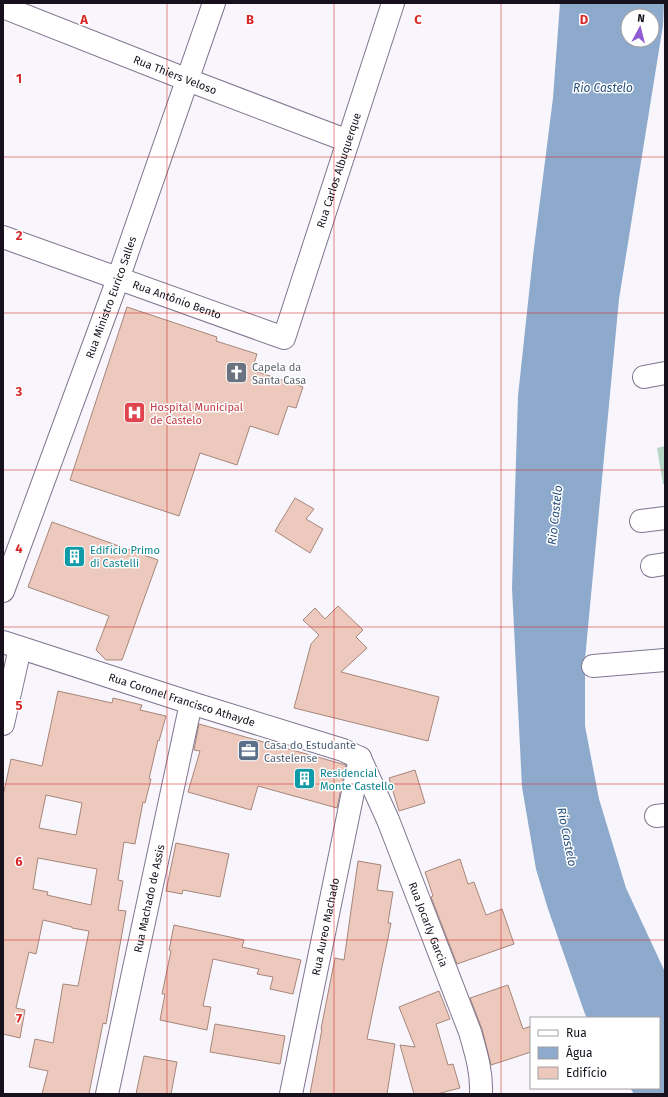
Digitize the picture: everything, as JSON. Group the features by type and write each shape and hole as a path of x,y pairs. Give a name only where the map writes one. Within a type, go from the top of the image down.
{"street":[{"name":"Rua Ministro Eurico Salles","path":"3,591 118,279 214,3"},
{"name":"Rua Carlos Albuquerque","path":"284,338 393,3"},
{"name":"Rua Thiers Veloso","path":"3,7 348,141"},
{"name":"Rua Antônio Bento","path":"3,237 284,338"},
{"path":"644,377 665,373"},
{"path":"641,521 665,518"},
{"path":"3,724 11,645"},
{"name":"Rua Coronel Francisco Athayde","path":"11,645 342,750 360,758"},
{"path":"593,666 665,660"},
{"name":"Rua Machado de Assis","path":"107,1094 191,703"},
{"name":"Rua Aureo Machado","path":"291,1094 360,758"},
{"name":"Rua Jocarly Garcia","path":"360,758 388,820 470,1032 479,1064 482,1081 481,1094"}],"green space":[{"path":"665,446 665,484 663,484 657,448"}],"water":[{"name":"Rio Castelo","path":"560,3 664,3 660,44 660,8 620,8 620,48 659,48 619,299 585,659 585,726 599,799 626,888 665,972 665,1094 634,1094 631,1089 660,1089 660,1017 586,1017 548,909 536,869 522,787 512,588 518,396 533,256 553,98"}],"building":[{"name":"Hospital Municipal de Castelo","path":"127,307 217,337 216,341 257,354 252,370 303,387 296,408 288,406 278,435 250,426 237,465 200,453 179,516 70,480"},
{"path":"295,498 314,509 306,519 323,529 310,553 275,531"},
{"path":"52,522 158,560 122,660 106,660 96,650 109,616 28,587"},
{"path":"338,606 363,630 356,637 367,648 341,672 439,697 428,741 294,708 311,644 319,635 303,620 315,608 325,619"},
{"path":"58,691 112,703 113,698 142,705 140,710 166,716 159,741 158,740 149,779 151,779 145,803 143,802 135,844 124,842 118,880 123,881 118,910 126,911 106,1024 103,1023 89,1094 42,1094 48,1071 29,1067 35,1039 53,1043 63,984 78,986 89,931 43,920 36,954 29,952 16,1008 25,1010 20,1038 3,1034 3,796 11,759 42,766","holes":["46,795 82,803 76,835 39,828","38,858 97,869 91,905 47,895 48,892 33,889"]},
{"path":"199,724 346,765 337,808 258,786 251,810 188,792 200,751 194,750"},
{"path":"415,770 425,803 399,811 389,778"},
{"path":"176,843 229,854 220,897 183,890 182,894 166,891"},
{"path":"460,859 468,884 474,882 486,915 502,909 514,944 457,964 431,897 433,896 425,872"},
{"path":"358,861 381,865 377,890 393,892 388,923 391,923 367,1039 395,1044 387,1094 310,1094 335,958 344,960"},
{"path":"174,925 244,940 242,947 301,960 293,994 270,989 273,977 257,974 259,969 213,959 203,1006 211,1007 207,1030 160,1020 165,994 162,994 171,951 169,950"},
{"path":"508,985 523,1029 530,1026 530,1052 491,1065 482,1029 470,998"},
{"path":"439,991 450,1019 436,1024 448,1065 453,1064 460,1088 437,1094 414,1094 400,1045 415,1047 399,1007"},
{"path":"215,1024 285,1036 280,1064 210,1052"},
{"path":"144,1056 177,1062 171,1094 136,1094"}],"place":[{"name":"Capela da Santa Casa","path":"237,373"},
{"name":"Hospital Municipal de Castelo","path":"135,413"},
{"name":"Edifício Primo di Castelli","path":"74,556"},
{"name":"Casa do Estudante Castelense","path":"248,751"},
{"name":"Residencial Monte Castello","path":"305,779"}]}
